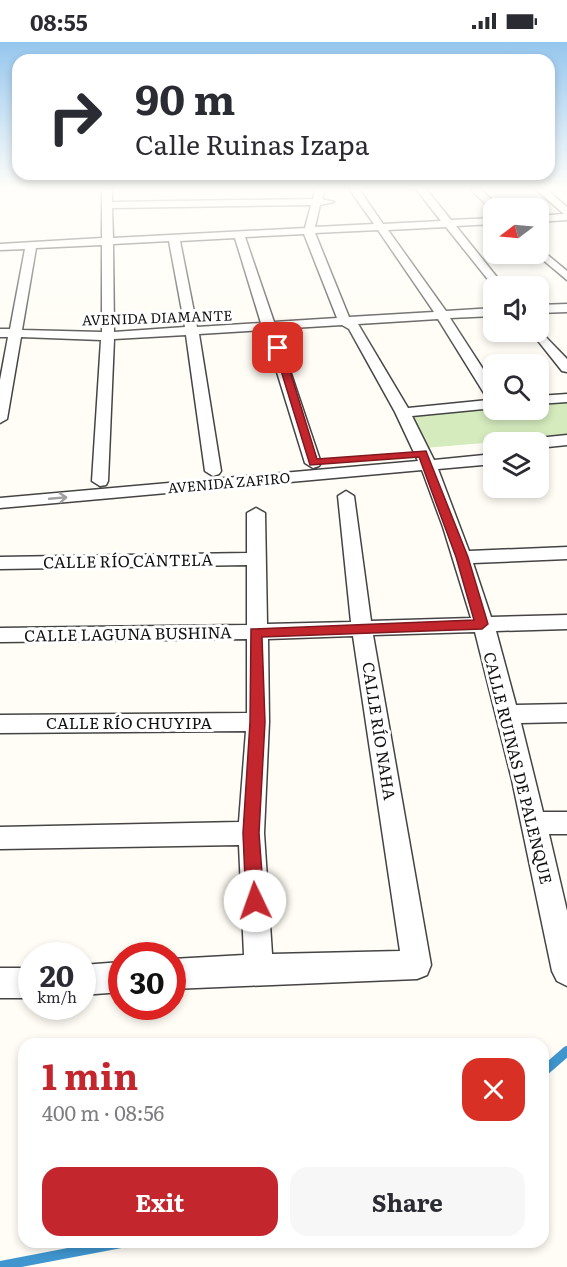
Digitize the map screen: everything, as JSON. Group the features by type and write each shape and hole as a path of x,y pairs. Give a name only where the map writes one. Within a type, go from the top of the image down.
{"street":[{"path":"0,247 26,246"},
{"path":"0,419 31,246"},
{"path":"100,481 108,336 110,246"},
{"path":"176,246 192,333 213,471"},
{"path":"243,246 313,463"},
{"name":"CALLE RUINAS DE PALENQUE","path":"329,246 352,324 402,412 425,459 462,557 507,714 567,971"},
{"path":"394,246 442,315 483,380"},
{"path":"465,246 490,276"},
{"path":"549,260 567,277"},
{"path":"549,309 567,308"},
{"name":"AVENIDA DIAMANTE","path":"0,333 108,336 192,333 352,324 483,313"},
{"path":"545,342 567,368"},
{"path":"549,399 567,398"},
{"path":"402,412 483,405"},
{"path":"549,442 567,440"},
{"path":"0,490 313,463 425,459 483,449"},
{"path":"549,454 567,452"},
{"name":"AVENIDA ZAFIRO","path":"0,504 425,459 483,459"},
{"name":"CALLE RÍO NAHA","path":"259,969 417,965 362,628 346,496"},
{"path":"186,973 259,969 251,833 258,722 255,632 256,513"},
{"path":"462,557 567,554"},
{"name":"CALLE RÍO CANTELA","path":"0,563 255,559"},
{"name":"CALLE LAGUNA BUSHINA","path":"0,635 255,632 567,622"},
{"path":"507,714 567,713"},
{"name":"CALLE RÍO CHUYIPA","path":"0,724 258,722"},
{"path":"533,823 567,823"},
{"path":"0,838 251,833"},
{"path":"0,983 18,982"}],"green space":[{"path":"567,402 567,436 549,438 549,432 483,432 483,443 425,448 409,414 483,409 483,420 549,420 549,403"}],"waterway":[{"path":"549,1067 567,1051"},
{"path":"0,1266 94,1248"}],"route":[{"path":"255,901 251,833 258,722 255,632 482,624 462,557 423,453 313,463 278,348"}]}
